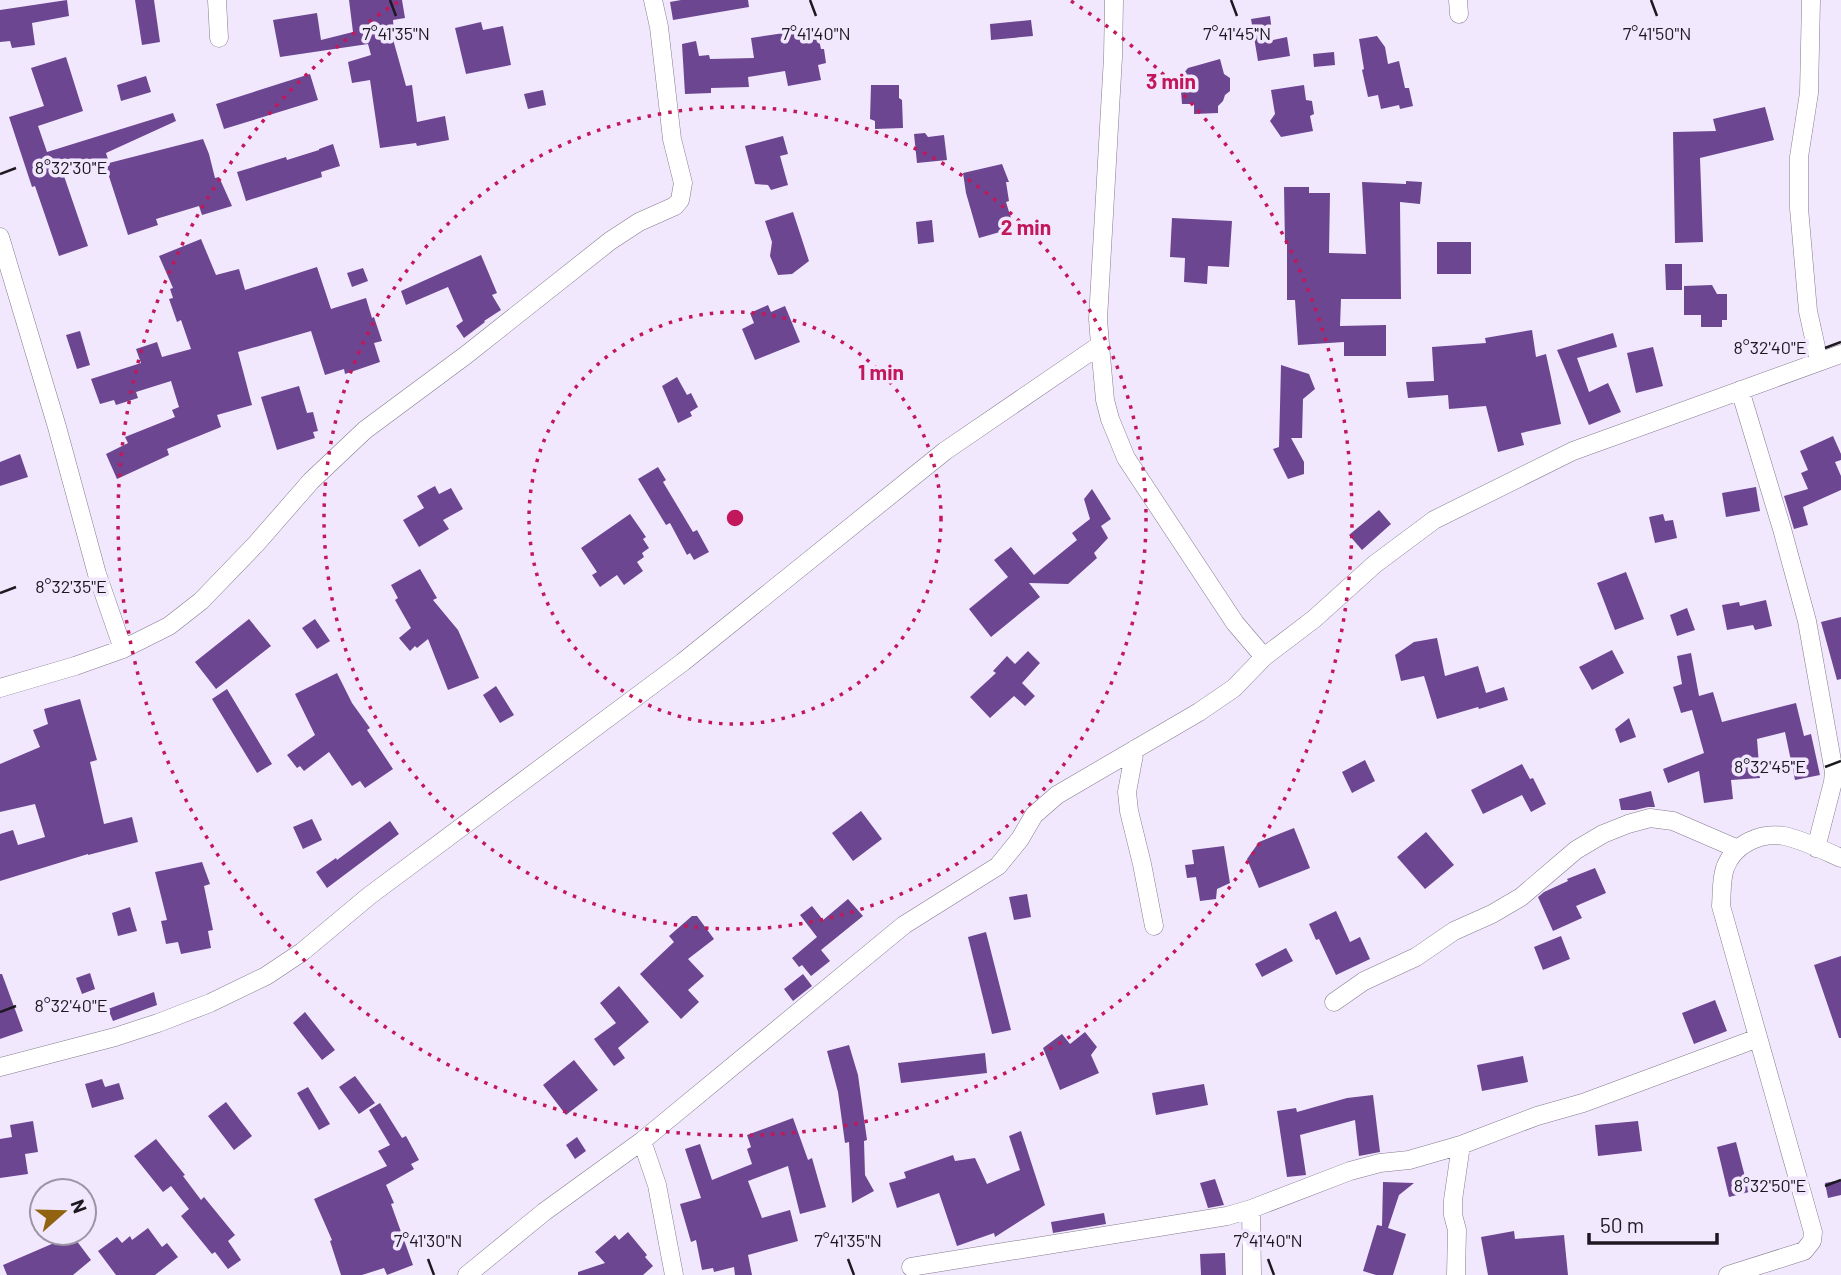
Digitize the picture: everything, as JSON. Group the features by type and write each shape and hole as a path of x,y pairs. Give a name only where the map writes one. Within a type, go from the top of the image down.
{"street":[{"path":"217,0 219,38"},
{"path":"0,688 123,649 169,626 201,601 311,481 365,429 456,363 610,241 680,200 683,183 671,139 659,27 653,0"},
{"path":"1114,0 1098,319 1105,400 1126,458 1235,623 1264,657"},
{"path":"1811,0 1809,93 1799,157 1798,208 1808,311 1819,361"},
{"path":"0,237 97,573 123,649"},
{"path":"0,1067 146,1027 209,1003 266,976 302,952 369,896 682,662 945,451 1100,345"},
{"path":"467,1275 544,1212 642,1141 904,925 998,866 1020,839 1034,815 1057,795 1234,688 1264,657 1314,620 1375,564 1433,520 1573,451 1841,354"},
{"path":"1740,390 1807,621 1834,772 1816,848"},
{"path":"1135,749 1127,792 1129,811 1154,926"},
{"path":"1334,1002 1364,981 1416,957 1454,930 1492,914 1521,897 1576,850 1603,834 1628,824 1650,818 1673,821 1738,849"},
{"path":"1728,1275 1804,1251 1812,1241 1811,1223 1721,906 1726,866 1746,842 1764,835 1785,836 1841,858"},
{"path":"911,1266 1227,1216 1350,1171 1380,1163 1409,1160 1461,1145 1537,1115 1583,1103 1758,1038"},
{"path":"642,1141 657,1185 674,1275"},
{"path":"1456,1275 1457,1230 1453,1200 1461,1145"},
{"path":"1251,1209 1252,1275"}],"building":[{"path":"67,0 69,16 32,23 35,45 12,48 10,41 0,42 0,10"},
{"path":"135,0 154,0 160,42 142,45"},
{"path":"349,0 402,0 405,18 393,20 394,32 391,32 406,86 412,85 417,122 445,116 449,140 417,146 416,143 380,148 370,80 352,83 348,62 371,55 368,44 280,57 273,20 317,13 321,40 353,32"},
{"path":"748,0 749,7 673,20 670,2"},
{"path":"1270,16 1273,40 1287,37 1290,56 1258,61 1251,19"},
{"path":"1031,20 1033,36 991,40 990,24"},
{"path":"481,22 483,30 503,26 511,65 466,74 455,28"},
{"path":"791,32 806,33 810,40 818,35 826,63 818,65 821,80 788,86 785,71 748,77 749,87 711,88 711,93 685,94 682,44 696,41 699,56 709,55 710,59 754,58 751,38"},
{"path":"1377,36 1385,47 1388,64 1399,61 1405,88 1409,88 1413,106 1400,109 1399,105 1381,109 1378,95 1368,97 1359,39"},
{"path":"1334,52 1335,65 1314,67 1313,54"},
{"path":"66,57 83,111 38,126 47,152 173,113 176,121 106,153 109,163 203,139 215,178 219,177 232,206 202,215 199,206 156,219 158,225 128,235 105,164 64,176 88,246 59,256 9,117 44,106 31,68"},
{"path":"1220,59 1224,74 1230,78 1230,91 1218,106 1218,113 1194,114 1194,104 1182,104 1181,91 1185,83 1182,75 1188,68"},
{"path":"310,74 318,100 224,129 216,104"},
{"path":"146,76 151,92 121,101 117,85"},
{"path":"871,85 899,85 903,128 875,129 875,121 870,119"},
{"path":"1304,85 1306,100 1312,101 1314,114 1310,116 1313,131 1281,137 1270,121 1275,114 1271,90"},
{"path":"543,90 546,105 528,109 524,94"},
{"path":"1765,107 1774,140 1700,158 1703,242 1675,243 1673,132 1716,131 1713,119"},
{"path":"925,133 928,137 944,135 947,160 917,163 914,134"},
{"path":"783,136 788,154 780,156 788,185 771,190 768,185 755,184 745,146"},
{"path":"333,144 340,166 321,172 322,177 246,201 237,172 286,157 287,160"},
{"path":"1002,164 1009,182 1006,182 1009,201 1006,202 1014,228 979,238 963,173"},
{"path":"1406,181 1422,182 1420,204 1400,202 1401,299 1341,299 1340,326 1386,325 1386,356 1344,356 1344,342 1298,345 1295,300 1287,300 1284,187 1309,187 1309,193 1330,193 1329,253 1366,254 1362,182 1406,184"},
{"path":"793,212 809,261 792,274 778,275 770,256 772,242 765,221"},
{"path":"1172,218 1232,221 1229,267 1208,266 1207,284 1184,282 1185,258 1170,257"},
{"path":"932,220 934,242 918,244 916,222"},
{"path":"201,239 216,275 239,269 245,290 317,267 331,309 366,298 382,341 374,343 380,362 345,374 344,369 325,375 311,331 238,352 252,405 217,415 221,427 167,449 169,455 117,479 106,454 128,443 125,437 175,417 172,410 179,407 171,381 136,392 138,398 116,405 114,400 100,404 91,379 141,363 136,349 157,342 162,357 191,349 181,320 177,322 169,299 173,298 170,289 173,288 159,256"},
{"path":"1437,242 1471,242 1471,274 1437,274"},
{"path":"481,255 497,293 492,295 501,310 464,338 456,326 463,321 448,287 406,305 401,291"},
{"path":"1665,264 1682,264 1682,290 1666,290"},
{"path":"363,268 368,281 352,287 347,273"},
{"path":"1712,285 1717,294 1727,294 1727,320 1722,320 1722,327 1701,327 1701,315 1684,315 1684,286"},
{"path":"768,305 771,312 785,306 800,342 755,360 742,329 754,323 750,313"},
{"path":"1532,330 1536,357 1546,354 1561,424 1521,433 1524,445 1498,452 1486,406 1449,409 1448,395 1408,398 1406,382 1434,381 1432,347 1486,343 1485,338"},
{"path":"80,331 90,365 77,369 66,335"},
{"path":"1613,333 1617,347 1577,358 1589,392 1608,383 1621,412 1589,425 1557,350"},
{"path":"1653,347 1663,386 1636,393 1627,353"},
{"path":"1281,365 1309,374 1315,389 1303,399 1302,438 1291,438 1304,462 1304,474 1288,479 1273,449 1279,447"},
{"path":"677,377 687,395 691,393 698,407 690,412 692,416 678,423 662,386"},
{"path":"299,386 307,413 313,412 318,431 313,432 315,438 277,450 261,397"},
{"path":"1833,436 1841,454 1841,460 1835,462 1841,476 1841,490 1803,507 1808,525 1794,529 1784,496 1808,489 1801,473 1808,470 1800,451"},
{"path":"20,454 28,477 0,486 0,462"},
{"path":"658,467 666,480 663,482 693,532 697,530 709,552 694,560 690,553 687,555 670,523 666,525 638,479"},
{"path":"435,486 439,494 451,488 463,509 443,520 449,529 419,547 403,520 424,508 417,496"},
{"path":"1756,487 1760,511 1726,517 1722,493"},
{"path":"1092,489 1111,519 1101,526 1108,538 1094,553 1097,558 1068,584 1029,583 1040,597 991,637 969,609 1008,577 994,560 1011,547 1034,575 1077,540 1072,533 1090,519 1084,499"},
{"path":"1379,510 1391,524 1362,550 1349,535"},
{"path":"630,514 646,537 643,539 649,548 637,562 643,571 624,585 617,575 600,587 592,575 597,572 581,548"},
{"path":"1663,514 1665,521 1673,520 1677,538 1655,543 1649,517"},
{"path":"420,569 437,598 433,600 458,630 479,678 448,690 428,639 410,651 399,638 411,628 395,600 398,598 391,585"},
{"path":"1626,572 1644,619 1615,630 1597,583"},
{"path":"1766,600 1772,626 1755,630 1753,625 1727,630 1722,605 1739,602 1740,606"},
{"path":"1687,608 1695,630 1677,636 1670,615"},
{"path":"1841,617 1841,679 1837,680 1821,622"},
{"path":"249,619 271,646 216,689 195,662"},
{"path":"315,619 330,641 317,649 302,628"},
{"path":"1437,638 1445,676 1478,666 1486,693 1504,687 1508,700 1437,719 1424,676 1401,681 1395,655 1414,642"},
{"path":"1612,650 1624,673 1592,690 1579,667"},
{"path":"1028,651 1040,663 1022,683 1035,696 1025,706 1014,696 990,718 970,697 996,673 993,671 1007,656 1015,664"},
{"path":"1691,653 1699,696 1713,692 1722,722 1796,703 1804,736 1811,734 1820,775 1795,780 1785,732 1757,739 1760,778 1731,780 1733,799 1704,803 1699,771 1668,783 1663,769 1704,753 1692,710 1681,713 1673,687 1682,684 1677,656"},
{"path":"337,673 352,703 370,728 367,730 393,769 365,788 360,781 352,786 329,752 304,771 300,766 297,768 287,755 315,735 295,694"},
{"path":"496,686 514,715 500,723 483,695"},
{"path":"227,689 272,764 257,773 212,699"},
{"path":"80,699 97,760 90,762 104,824 132,817 138,842 0,881 0,834 13,830 18,845 45,837 35,804 0,812 0,764 40,747 33,730 48,724 44,709"},
{"path":"1629,718 1636,737 1620,743 1615,729"},
{"path":"1365,760 1375,781 1352,793 1342,772"},
{"path":"1522,764 1530,779 1533,778 1546,804 1531,812 1522,795 1483,814 1471,790"},
{"path":"1651,791 1655,807 1621,810 1619,799"},
{"path":"861,811 882,839 853,861 832,833"},
{"path":"312,819 322,840 303,849 293,827"},
{"path":"390,821 399,834 327,888 316,872"},
{"path":"1294,828 1310,868 1259,888 1247,859 1259,842"},
{"path":"1426,832 1454,865 1425,889 1397,857"},
{"path":"1224,846 1230,883 1217,889 1216,899 1200,901 1196,877 1187,878 1185,865 1194,864 1192,850"},
{"path":"202,862 210,884 204,886 213,930 208,931 211,948 181,954 178,942 166,944 161,921 167,920 155,872"},
{"path":"1595,868 1606,893 1576,906 1582,918 1553,931 1538,897 1568,881 1567,879"},
{"path":"1027,894 1031,917 1014,920 1009,897"},
{"path":"848,899 863,916 821,950 830,961 811,976 792,958 817,937 800,915 812,906 823,920"},
{"path":"130,907 137,931 118,936 112,913"},
{"path":"1336,911 1350,942 1360,937 1370,959 1336,975 1309,924"},
{"path":"692,916 697,916 714,939 688,959 704,976 688,990 699,1002 681,1019 640,974 674,942 669,936"},
{"path":"986,932 1011,1030 992,1034 968,937"},
{"path":"1561,936 1570,959 1543,970 1534,947"},
{"path":"1286,948 1293,961 1262,977 1255,964"},
{"path":"1841,956 1841,1038 1839,1038 1814,965"},
{"path":"90,973 95,989 82,994 76,978"},
{"path":"0,974 23,1031 0,1039"},
{"path":"803,974 812,986 793,1001 784,989"},
{"path":"619,986 649,1022 618,1048 625,1058 614,1066 594,1039 616,1023 600,1003"},
{"path":"154,992 157,1005 113,1021 108,1009"},
{"path":"1715,1000 1727,1031 1694,1044 1682,1013"},
{"path":"305,1012 335,1050 322,1060 293,1023"},
{"path":"1085,1032 1097,1047 1091,1055 1099,1073 1060,1090 1043,1048 1062,1034 1070,1044"},
{"path":"849,1045 858,1075 867,1140 864,1141 865,1175 874,1191 852,1203 849,1142 845,1143 838,1092 827,1051"},
{"path":"985,1053 987,1073 901,1083 898,1063"},
{"path":"1523,1056 1528,1082 1482,1091 1477,1065"},
{"path":"574,1060 598,1090 566,1115 543,1085"},
{"path":"355,1076 375,1103 359,1114 339,1087"},
{"path":"102,1079 105,1087 119,1083 124,1099 92,1108 85,1084"},
{"path":"1204,1084 1208,1105 1156,1115 1152,1093"},
{"path":"308,1087 330,1124 319,1130 297,1093"},
{"path":"1373,1095 1380,1152 1359,1156 1355,1120 1300,1135 1306,1175 1287,1177 1277,1111 1296,1108 1297,1112 1347,1098"},
{"path":"226,1102 252,1136 234,1150 208,1116"},
{"path":"380,1103 402,1138 406,1136 419,1160 411,1164 414,1169 386,1185 413,1265 387,1275 384,1268 362,1275 341,1275 330,1241 332,1240 314,1199 387,1166 378,1151 390,1145 369,1110"},
{"path":"793,1118 808,1160 812,1158 826,1207 800,1214 788,1166 748,1181 762,1218 790,1210 798,1241 748,1255 752,1275 735,1275 734,1267 714,1272 713,1268 702,1270 696,1240 691,1242 680,1204 701,1198 685,1149 700,1144 712,1180 752,1164 747,1149 751,1147 747,1135"},
{"path":"33,1121 38,1152 25,1154 28,1174 0,1178 0,1139 12,1137 10,1125"},
{"path":"1638,1121 1642,1151 1598,1156 1595,1125"},
{"path":"1021,1131 1045,1205 995,1237 994,1233 957,1246 939,1193 897,1208 889,1183 906,1178 904,1172 953,1155 955,1161 975,1158 987,1184 1020,1170 1009,1136"},
{"path":"577,1137 586,1151 575,1159 566,1145"},
{"path":"156,1139 201,1200 204,1197 235,1235 228,1241 241,1260 228,1269 181,1216 189,1209 171,1186 163,1192 134,1156"},
{"path":"1736,1142 1749,1192 1729,1197 1717,1147"},
{"path":"1215,1179 1224,1205 1208,1208 1200,1183"},
{"path":"1841,1180 1841,1195 1828,1198 1825,1183"},
{"path":"1383,1182 1414,1183 1399,1195 1388,1228 1406,1234 1393,1275 1376,1275 1363,1271 1377,1225 1382,1226"},
{"path":"1104,1213 1106,1224 1053,1233 1051,1222"},
{"path":"148,1228 162,1247 167,1243 178,1257 155,1275 116,1275 98,1251 117,1237 122,1243 130,1236 132,1240"},
{"path":"1514,1231 1515,1239 1564,1235 1568,1275 1488,1275 1481,1237"},
{"path":"628,1232 653,1266 643,1275 578,1275 578,1272 605,1263 595,1252 615,1235 619,1240"},
{"path":"45,1247 81,1247 91,1260 73,1275 7,1275 3,1265"},
{"path":"1225,1253 1226,1275 1201,1275 1200,1254"}]}
